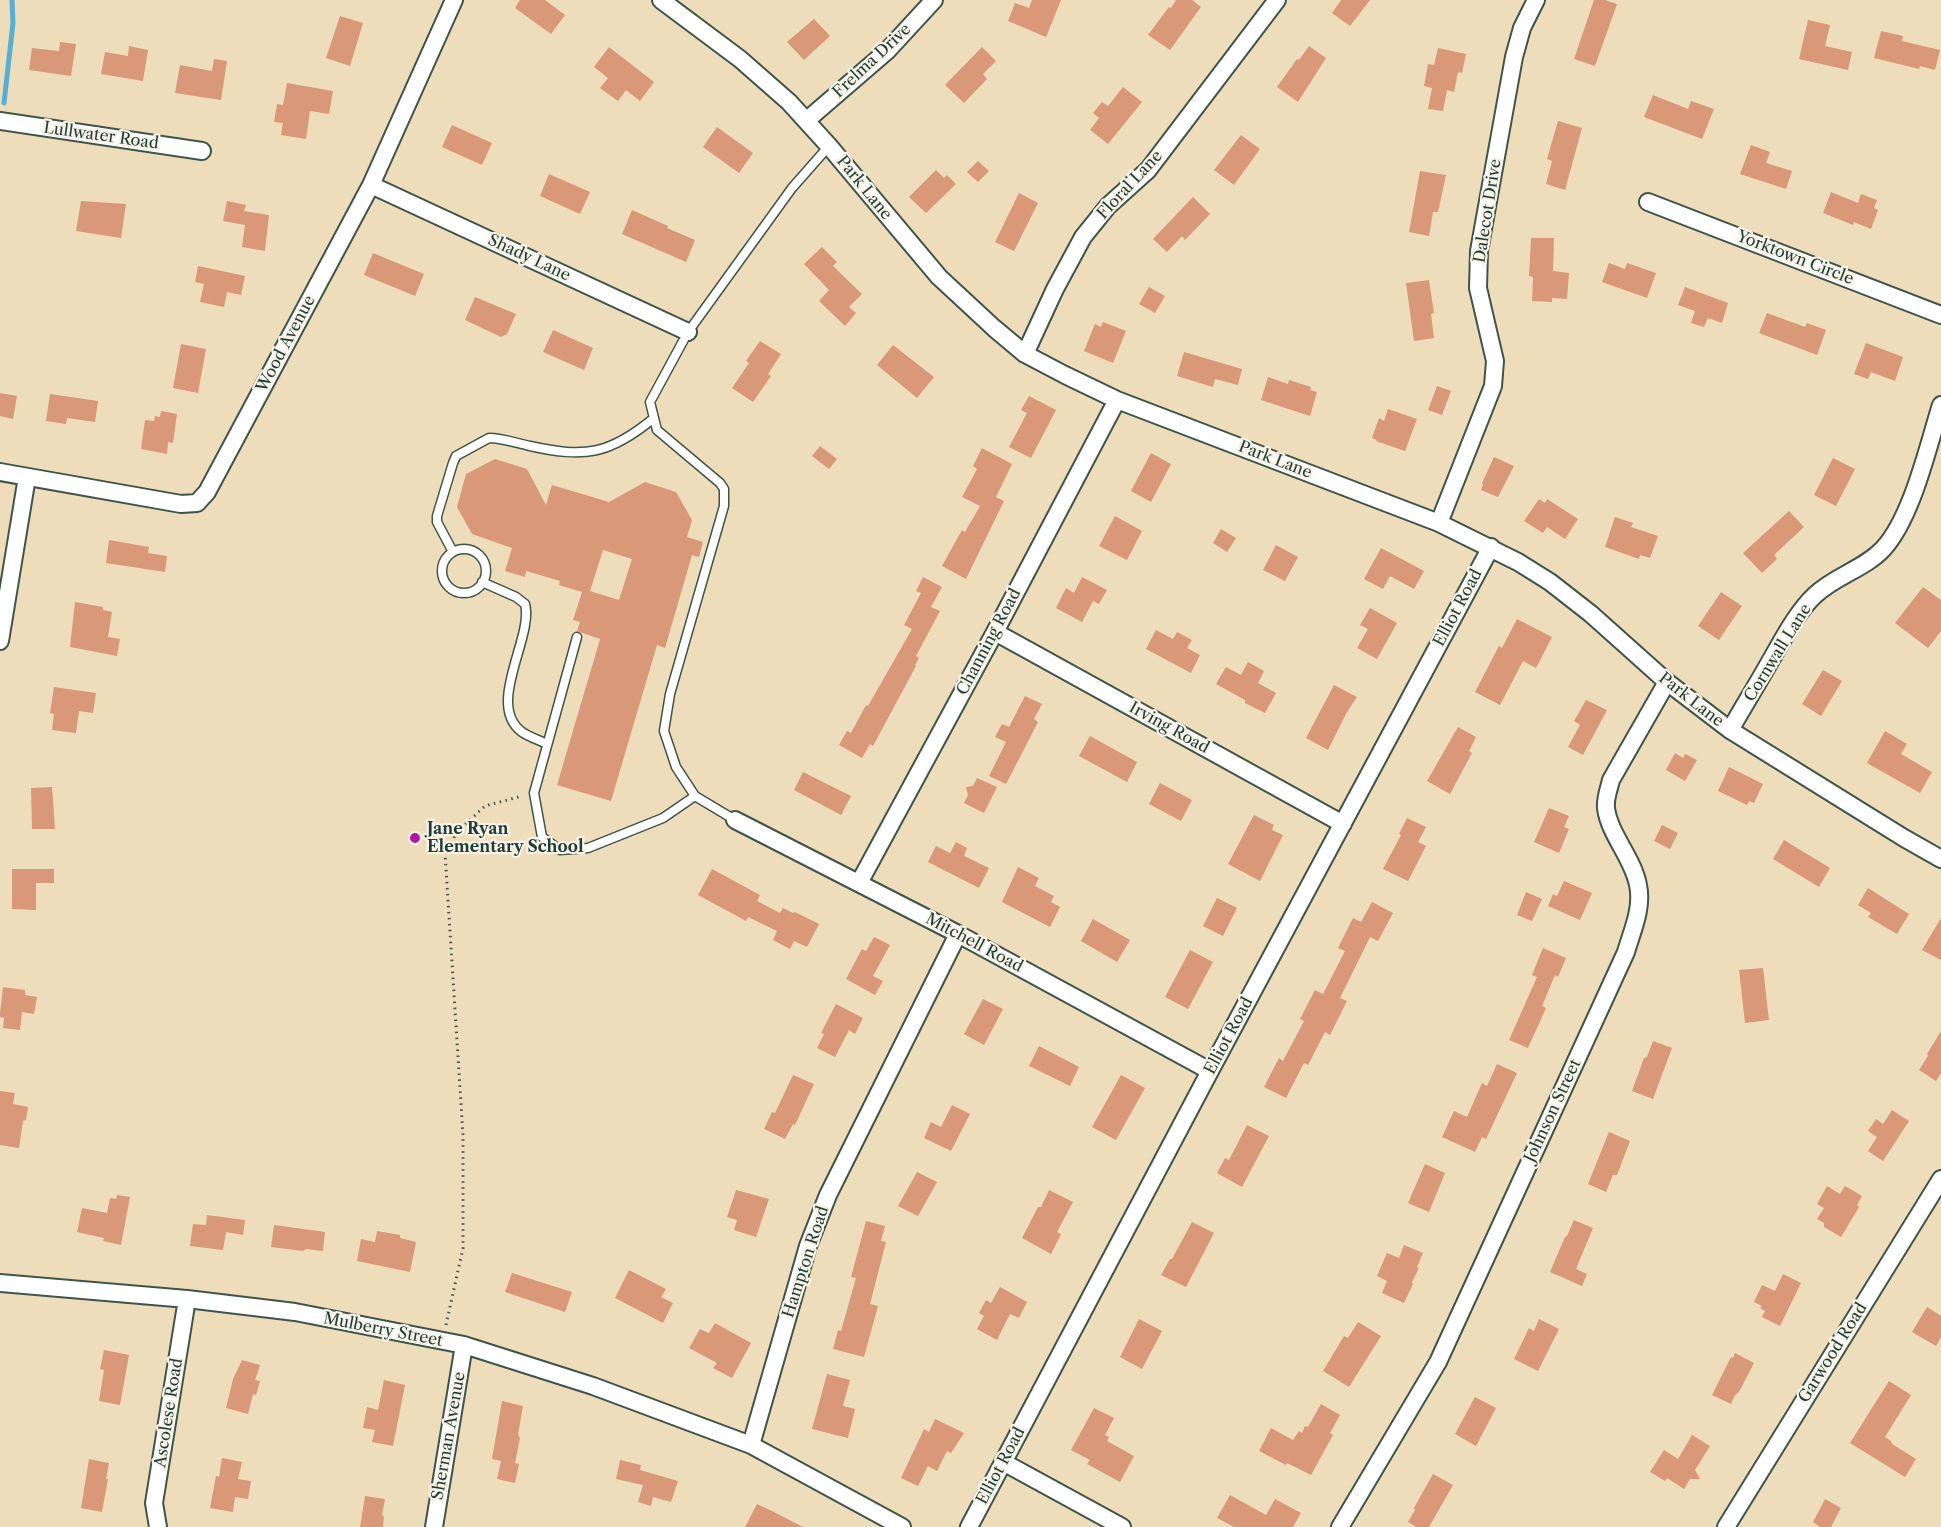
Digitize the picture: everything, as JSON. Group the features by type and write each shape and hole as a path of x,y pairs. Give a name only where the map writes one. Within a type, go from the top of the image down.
{"street":[{"name":"Wood Avenue","path":"0,472 182,504 197,503 207,492 370,184 454,0"},
{"name":"Park Lane","path":"661,0 740,58 807,120 939,277 1025,354 1117,400 1438,523 1518,561 1591,614 1667,682 1730,730 1941,859"},
{"name":"Frelma Drive","path":"807,120 887,51 934,0"},
{"name":"Floral Lane","path":"1025,354 1055,289 1083,237 1108,206 1148,170 1277,0"},
{"name":"Dalecot Drive","path":"1438,523 1493,387 1495,361 1478,288 1479,251 1514,57 1522,28 1536,0"},
{"name":"Lullwater Road","path":"0,121 202,151"},
{"name":"Shady Lane","path":"370,184 688,332"},
{"name":"Yorktown Circle","path":"1648,202 1941,315"},
{"name":"Channing Road","path":"859,883 1117,400"},
{"name":"Cornwall Lane","path":"1730,730 1790,628 1815,595 1883,549 1900,524 1911,500 1941,405"},
{"path":"0,641 27,477"},
{"name":"Elliot Road","path":"969,1527 1491,547"},
{"name":"Irving Road","path":"995,632 1343,824"},
{"name":"Johnson Street","path":"1340,1527 1438,1362 1626,952 1640,902 1634,870 1609,819 1606,806 1607,795 1611,780 1667,682"},
{"name":"Mitchell Road","path":"735,820 958,934 1210,1071"},
{"name":"Hampton Road","path":"751,1446 808,1246 828,1195 958,934"},
{"name":"Garwood Road","path":"1726,1527 1941,1179"},
{"name":"Mulberry Street","path":"0,1283 187,1299 295,1312 464,1346 592,1386 751,1446"},
{"name":"Ascolese Road","path":"158,1527 154,1503 187,1299"},
{"name":"Sherman Avenue","path":"434,1527 464,1346"},
{"path":"751,1446 902,1527"},
{"path":"1003,1462 1122,1527"}],"lane":[{"path":"735,820 695,796 676,766 664,731 670,694 724,506 724,489 720,483 657,430 650,402 688,332 792,188 830,146"},
{"path":"453,552 437,522 437,516 456,456 489,438 564,453 595,451 617,444 654,418"},
{"path":"462,549 469,550 481,558 486,571 482,582 476,589 470,592 455,591 445,582 442,568 453,552 462,549"},
{"path":"482,582 516,597 525,604 526,619 510,681 508,706 516,725 522,732 547,744"},
{"path":"577,638 534,793 542,837 560,850 588,848 663,818 695,796"}],"path":[{"path":"442,1342 463,1248 463,1135 445,853 457,832 485,806 534,793"}],"building":[{"path":"520,0 545,0 565,15 551,34 515,8"},
{"path":"1032,0 1061,0 1046,37 1008,21 1015,3 1029,8"},
{"path":"1176,0 1192,0 1201,7 1170,50 1148,35"},
{"path":"1341,0 1370,0 1350,26 1332,13"},
{"path":"1594,0 1605,0 1617,4 1595,66 1574,59"},
{"path":"340,16 363,23 350,66 326,58"},
{"path":"814,19 830,36 804,60 787,42"},
{"path":"1808,20 1830,25 1825,46 1852,52 1848,70 1799,59"},
{"path":"1881,31 1903,36 1902,41 1940,50 1935,70 1920,66 1919,69 1874,58"},
{"path":"60,42 76,44 71,76 29,70 32,48 59,51"},
{"path":"129,46 148,50 143,81 101,74 105,52 128,56"},
{"path":"1309,46 1326,58 1298,102 1277,87"},
{"path":"609,47 654,82 640,101 626,90 618,101 600,88 608,78 594,67"},
{"path":"982,47 996,61 983,74 987,79 964,103 945,85"},
{"path":"1438,48 1466,54 1462,73 1458,72 1454,92 1447,90 1443,111 1428,109 1432,88 1424,86 1428,64 1434,65"},
{"path":"214,59 227,61 221,100 175,93 180,65 212,71"},
{"path":"287,83 333,91 329,114 310,111 306,139 281,135 283,123 274,122 277,104 283,105"},
{"path":"1123,87 1142,102 1108,144 1090,130 1099,118 1093,113 1102,102 1108,106"},
{"path":"1653,95 1688,109 1691,101 1714,109 1702,139 1644,117"},
{"path":"1558,121 1582,128 1565,190 1546,184 1552,161 1547,159"},
{"path":"452,125 492,143 482,165 442,147"},
{"path":"717,127 753,153 739,173 703,147"},
{"path":"1241,135 1260,149 1234,185 1214,170"},
{"path":"1751,145 1770,152 1766,163 1792,171 1786,189 1740,174"},
{"path":"978,161 989,171 978,182 967,172"},
{"path":"936,170 944,178 947,175 956,184 926,213 909,197"},
{"path":"1420,171 1446,175 1438,212 1433,212 1429,236 1409,232"},
{"path":"549,174 590,192 580,214 540,196"},
{"path":"1831,192 1858,203 1861,194 1877,200 1874,208 1878,210 1871,229 1854,222 1853,225 1823,213"},
{"path":"1019,193 1038,203 1014,251 995,242"},
{"path":"1193,197 1210,214 1185,240 1182,236 1167,252 1153,239"},
{"path":"81,201 126,204 121,238 76,231"},
{"path":"227,201 246,205 244,211 269,215 265,251 242,247 245,225 223,221"},
{"path":"632,210 695,240 686,262 622,234"},
{"path":"1531,238 1554,238 1553,271 1569,273 1567,299 1552,298 1552,302 1532,301 1533,277 1529,276"},
{"path":"822,247 837,262 833,266 862,294 849,307 856,313 845,326 819,301 829,290 804,264"},
{"path":"373,253 424,274 415,296 364,275"},
{"path":"1609,263 1625,269 1627,263 1656,273 1647,298 1602,282"},
{"path":"198,266 245,276 241,295 227,292 224,307 200,302 204,284 195,282"},
{"path":"1429,280 1434,313 1431,314 1434,338 1414,341 1406,283"},
{"path":"1149,287 1165,296 1155,313 1139,304"},
{"path":"1685,287 1728,303 1722,323 1708,318 1704,327 1691,323 1695,311 1678,305"},
{"path":"475,297 516,314 507,334 501,337 465,320"},
{"path":"1767,313 1805,327 1807,323 1826,330 1817,355 1759,333"},
{"path":"1103,322 1126,331 1113,363 1084,351 1095,324 1101,327"},
{"path":"553,330 593,348 584,370 543,352"},
{"path":"760,341 781,354 768,374 771,376 753,402 732,388 749,363 746,361"},
{"path":"1866,343 1903,357 1895,381 1871,372 1868,379 1854,374"},
{"path":"181,344 206,349 198,393 173,388"},
{"path":"893,345 934,377 917,398 877,365"},
{"path":"1184,352 1242,369 1238,385 1215,379 1213,387 1177,376"},
{"path":"1268,377 1288,384 1289,380 1311,387 1310,390 1317,392 1310,416 1261,400"},
{"path":"1437,386 1451,391 1442,415 1428,410"},
{"path":"0,393 17,396 13,419 0,416"},
{"path":"50,394 98,401 95,422 67,418 66,424 46,421"},
{"path":"1029,396 1056,410 1031,458 1009,447 1027,413 1021,410"},
{"path":"1388,409 1417,419 1405,451 1372,438 1379,418 1384,421"},
{"path":"161,411 177,414 173,443 168,442 167,454 141,449 145,420 154,421 155,416 160,417"},
{"path":"820,446 837,459 829,469 812,456"},
{"path":"982,448 1012,464 996,497 1004,501 966,579 942,566 962,530 965,532 980,506 962,497 977,469 973,466"},
{"path":"1151,453 1171,464 1151,502 1131,491"},
{"path":"1494,457 1514,466 1498,497 1481,490"},
{"path":"1833,458 1855,469 1836,506 1814,495"},
{"path":"495,459 527,469 546,505 552,485 609,502 645,482 676,492 692,520 687,537 703,542 699,557 692,555 665,648 657,645 611,801 557,785 600,639 577,631 580,622 573,620 582,592 559,585 560,581 526,571 525,577 505,571 512,548 472,534 457,507 466,474","holes":["603,550 632,559 619,600 590,591"]},
{"path":"1539,499 1545,503 1547,499 1578,519 1565,539 1547,527 1543,533 1524,521"},
{"path":"1789,511 1804,527 1774,555 1777,559 1762,573 1743,553"},
{"path":"1115,516 1142,531 1127,560 1099,546"},
{"path":"1615,517 1633,523 1631,527 1658,536 1650,558 1640,555 1639,559 1605,547"},
{"path":"1221,529 1236,538 1227,552 1213,543"},
{"path":"109,540 149,547 148,553 167,556 165,572 106,563"},
{"path":"1276,545 1298,557 1285,581 1263,570"},
{"path":"1381,548 1424,571 1414,589 1390,576 1383,589 1364,579"},
{"path":"923,577 942,587 931,607 940,611 916,656 919,658 916,666 873,746 870,744 862,758 839,745 847,731 851,733 866,705 868,706 912,629 904,625 921,593 916,591"},
{"path":"1082,577 1107,590 1099,604 1093,601 1082,622 1056,608 1066,588 1074,593"},
{"path":"1923,587 1941,600 1941,631 1928,648 1895,623"},
{"path":"1721,592 1742,606 1719,640 1698,626"},
{"path":"75,602 103,607 103,610 112,612 108,637 120,639 117,656 70,647"},
{"path":"1370,608 1397,623 1377,659 1357,648 1368,629 1360,625"},
{"path":"1517,619 1552,637 1536,668 1523,661 1500,705 1475,692 1499,646 1502,648"},
{"path":"1156,630 1173,639 1177,632 1192,640 1187,648 1200,655 1191,673 1146,649"},
{"path":"1248,662 1264,671 1258,683 1276,693 1265,713 1216,684 1226,667 1241,675"},
{"path":"1823,670 1842,681 1821,716 1802,704"},
{"path":"1334,685 1357,697 1328,750 1306,738"},
{"path":"54,687 96,693 93,713 79,711 76,733 52,730 54,714 50,713"},
{"path":"1025,696 1042,704 1034,719 1038,722 1006,784 989,776 1006,742 995,737 1002,724 1009,727"},
{"path":"1586,700 1607,710 1583,755 1568,747 1580,725 1574,721"},
{"path":"1458,727 1476,737 1469,751 1472,753 1450,794 1427,781"},
{"path":"1885,731 1907,744 1901,754 1932,772 1920,793 1867,763"},
{"path":"1090,736 1137,762 1127,782 1079,756"},
{"path":"1675,753 1683,758 1685,754 1697,760 1685,781 1666,770"},
{"path":"1729,767 1763,784 1754,803 1749,801 1747,805 1718,791"},
{"path":"803,772 851,796 841,815 794,790"},
{"path":"977,778 997,787 984,813 964,803 968,795 966,787 973,786"},
{"path":"1160,783 1192,800 1181,821 1149,804"},
{"path":"52,787 55,829 32,829 31,788"},
{"path":"1549,808 1569,816 1564,827 1569,829 1559,853 1534,842"},
{"path":"1254,815 1274,825 1272,830 1283,835 1260,881 1228,864"},
{"path":"1407,818 1426,827 1418,842 1426,846 1408,881 1383,869 1401,835 1399,834"},
{"path":"1662,825 1678,833 1670,849 1654,841"},
{"path":"1784,840 1830,868 1819,887 1773,859"},
{"path":"956,842 967,848 964,856 989,868 979,888 928,862 936,846 950,853"},
{"path":"1018,867 1039,878 1035,886 1054,896 1051,902 1060,907 1050,927 1002,902"},
{"path":"12,869 54,869 54,883 36,883 36,910 12,909"},
{"path":"712,869 760,895 757,901 780,913 783,908 819,924 807,947 794,941 790,949 773,940 777,931 748,917 746,921 698,895"},
{"path":"1564,881 1592,893 1580,920 1548,906 1553,894 1557,896"},
{"path":"1868,888 1909,914 1897,934 1868,917 1871,913 1858,905"},
{"path":"1526,892 1542,899 1532,921 1517,915"},
{"path":"1217,898 1237,908 1223,936 1203,926"},
{"path":"1372,902 1393,913 1378,941 1370,937 1340,998 1347,1001 1330,1035 1325,1032 1308,1065 1304,1063 1286,1098 1264,1087 1279,1058 1283,1061 1304,1021 1300,1019 1315,990 1323,994 1345,951 1338,948 1353,918 1361,922"},
{"path":"1941,918 1941,960 1922,950"},
{"path":"1093,919 1130,940 1117,962 1081,941"},
{"path":"874,937 890,945 873,976 883,981 875,995 846,979 862,949 866,951"},
{"path":"1543,948 1566,958 1558,977 1555,975 1542,1006 1546,1008 1528,1048 1509,1040 1537,977 1532,975"},
{"path":"1190,950 1213,962 1188,1009 1165,997"},
{"path":"1763,968 1769,1020 1745,1023 1739,970"},
{"path":"3,987 25,990 25,995 37,997 34,1014 22,1012 20,1030 3,1028 4,1018 0,1017 0,1013"},
{"path":"983,999 1003,1009 984,1045 964,1034"},
{"path":"836,1004 863,1018 855,1034 849,1030 835,1057 817,1048 824,1034 821,1033"},
{"path":"1941,1031 1941,1073 1936,1081 1919,1070"},
{"path":"1653,1041 1672,1048 1653,1099 1632,1091"},
{"path":"1039,1046 1079,1067 1070,1086 1029,1066"},
{"path":"1497,1064 1517,1073 1486,1139 1482,1137 1475,1152 1442,1137 1454,1111 1467,1117 1482,1083 1487,1086"},
{"path":"793,1075 814,1084 795,1125 793,1124 785,1139 764,1129 772,1112 775,1113"},
{"path":"1121,1075 1145,1088 1116,1140 1092,1127"},
{"path":"0,1091 15,1093 13,1104 28,1107 26,1120 23,1121 19,1148 0,1145"},
{"path":"952,1105 970,1114 951,1151 924,1138 931,1122 941,1127"},
{"path":"1892,1110 1909,1121 1883,1161 1868,1151 1877,1137 1868,1131 1876,1119 1883,1124"},
{"path":"1247,1125 1269,1136 1242,1187 1217,1173 1225,1158 1229,1160"},
{"path":"1609,1132 1630,1141 1617,1175 1613,1175 1606,1192 1588,1184"},
{"path":"1425,1164 1445,1173 1429,1212 1408,1203"},
{"path":"917,1172 937,1182 918,1216 898,1206"},
{"path":"1827,1186 1840,1194 1845,1186 1862,1196 1857,1205 1859,1207 1841,1237 1824,1227 1824,1223 1817,1219 1824,1208 1817,1204"},
{"path":"736,1190 769,1199 756,1237 734,1230 737,1220 727,1217"},
{"path":"1049,1190 1073,1202 1057,1232 1061,1234 1051,1254 1022,1238"},
{"path":"117,1195 130,1197 121,1245 103,1241 104,1238 77,1232 82,1208 107,1213 110,1198 116,1199"},
{"path":"207,1215 245,1220 243,1235 226,1232 223,1250 190,1246 193,1224 206,1225"},
{"path":"1574,1220 1593,1228 1576,1269 1587,1274 1582,1286 1550,1272"},
{"path":"866,1221 885,1226 881,1241 886,1242 870,1304 878,1306 864,1357 833,1349 838,1330 841,1331 856,1278 851,1277"},
{"path":"1192,1222 1214,1233 1186,1287 1161,1275"},
{"path":"274,1225 325,1232 323,1251 271,1247"},
{"path":"377,1231 400,1235 400,1238 416,1242 410,1272 357,1261 361,1239 375,1242"},
{"path":"1404,1245 1423,1253 1404,1303 1382,1293 1387,1281 1377,1276 1387,1253 1399,1258"},
{"path":"629,1270 666,1289 661,1297 673,1303 663,1323 615,1298"},
{"path":"512,1273 572,1292 565,1312 505,1292"},
{"path":"1783,1274 1801,1283 1780,1326 1762,1317 1765,1311 1760,1308 1762,1306 1754,1302 1762,1285 1775,1291"},
{"path":"1000,1287 1027,1302 1019,1318 1010,1314 997,1340 977,1329 984,1316 979,1313 986,1300 991,1303"},
{"path":"1927,1307 1941,1316 1941,1337 1936,1346 1912,1332"},
{"path":"1139,1319 1162,1331 1142,1369 1120,1357"},
{"path":"1539,1319 1559,1329 1538,1371 1514,1359 1529,1328 1534,1331"},
{"path":"1358,1322 1381,1336 1349,1387 1323,1371 1344,1336 1348,1338"},
{"path":"715,1323 751,1343 732,1378 713,1368 717,1363 689,1348 700,1329 709,1333"},
{"path":"104,1350 129,1355 120,1405 99,1401 104,1370 100,1369"},
{"path":"1735,1353 1754,1363 1731,1404 1712,1395"},
{"path":"242,1360 260,1365 255,1380 260,1381 256,1395 253,1394 248,1414 226,1408 233,1379"},
{"path":"827,1374 850,1380 843,1406 855,1409 848,1438 812,1429"},
{"path":"384,1380 405,1385 393,1446 372,1442 375,1430 363,1428 367,1407 378,1410"},
{"path":"1889,1381 1911,1395 1885,1437 1916,1459 1905,1477 1850,1443"},
{"path":"1475,1397 1496,1408 1476,1446 1455,1434"},
{"path":"502,1401 523,1406 515,1463 519,1464 515,1483 497,1479 501,1461 492,1459"},
{"path":"1321,1404 1340,1415 1330,1433 1333,1435 1311,1475 1259,1451 1271,1428 1293,1440 1299,1431 1302,1433 1305,1426 1308,1427"},
{"path":"1094,1408 1114,1418 1105,1435 1109,1437 1107,1441 1134,1456 1120,1482 1087,1464 1090,1460 1071,1450"},
{"path":"935,1419 964,1433 951,1453 947,1451 937,1471 928,1466 918,1486 901,1478 924,1429 929,1432"},
{"path":"1692,1435 1710,1446 1695,1470 1700,1479 1690,1479 1684,1489 1667,1478 1665,1481 1650,1472 1664,1450 1678,1459"},
{"path":"222,1458 242,1462 238,1479 251,1481 248,1499 235,1497 233,1512 210,1508"},
{"path":"89,1459 109,1463 102,1512 81,1508"},
{"path":"620,1460 641,1465 640,1470 678,1481 671,1502 653,1497 651,1506 638,1502 643,1485 616,1479"},
{"path":"1433,1474 1453,1485 1429,1527 1416,1527 1408,1522"},
{"path":"1230,1495 1266,1515 1275,1499 1301,1513 1293,1527 1234,1527 1217,1518"},
{"path":"365,1496 385,1499 382,1515 384,1517 383,1527 360,1527"},
{"path":"1825,1499 1841,1508 1831,1527 1820,1527 1813,1522"},
{"path":"757,1504 774,1512 803,1527 745,1527"}],"waterway":[{"path":"4,103 13,23 12,0"}],"place":[{"name":"Jane Ryan Elementary School","path":"415,838"}]}
